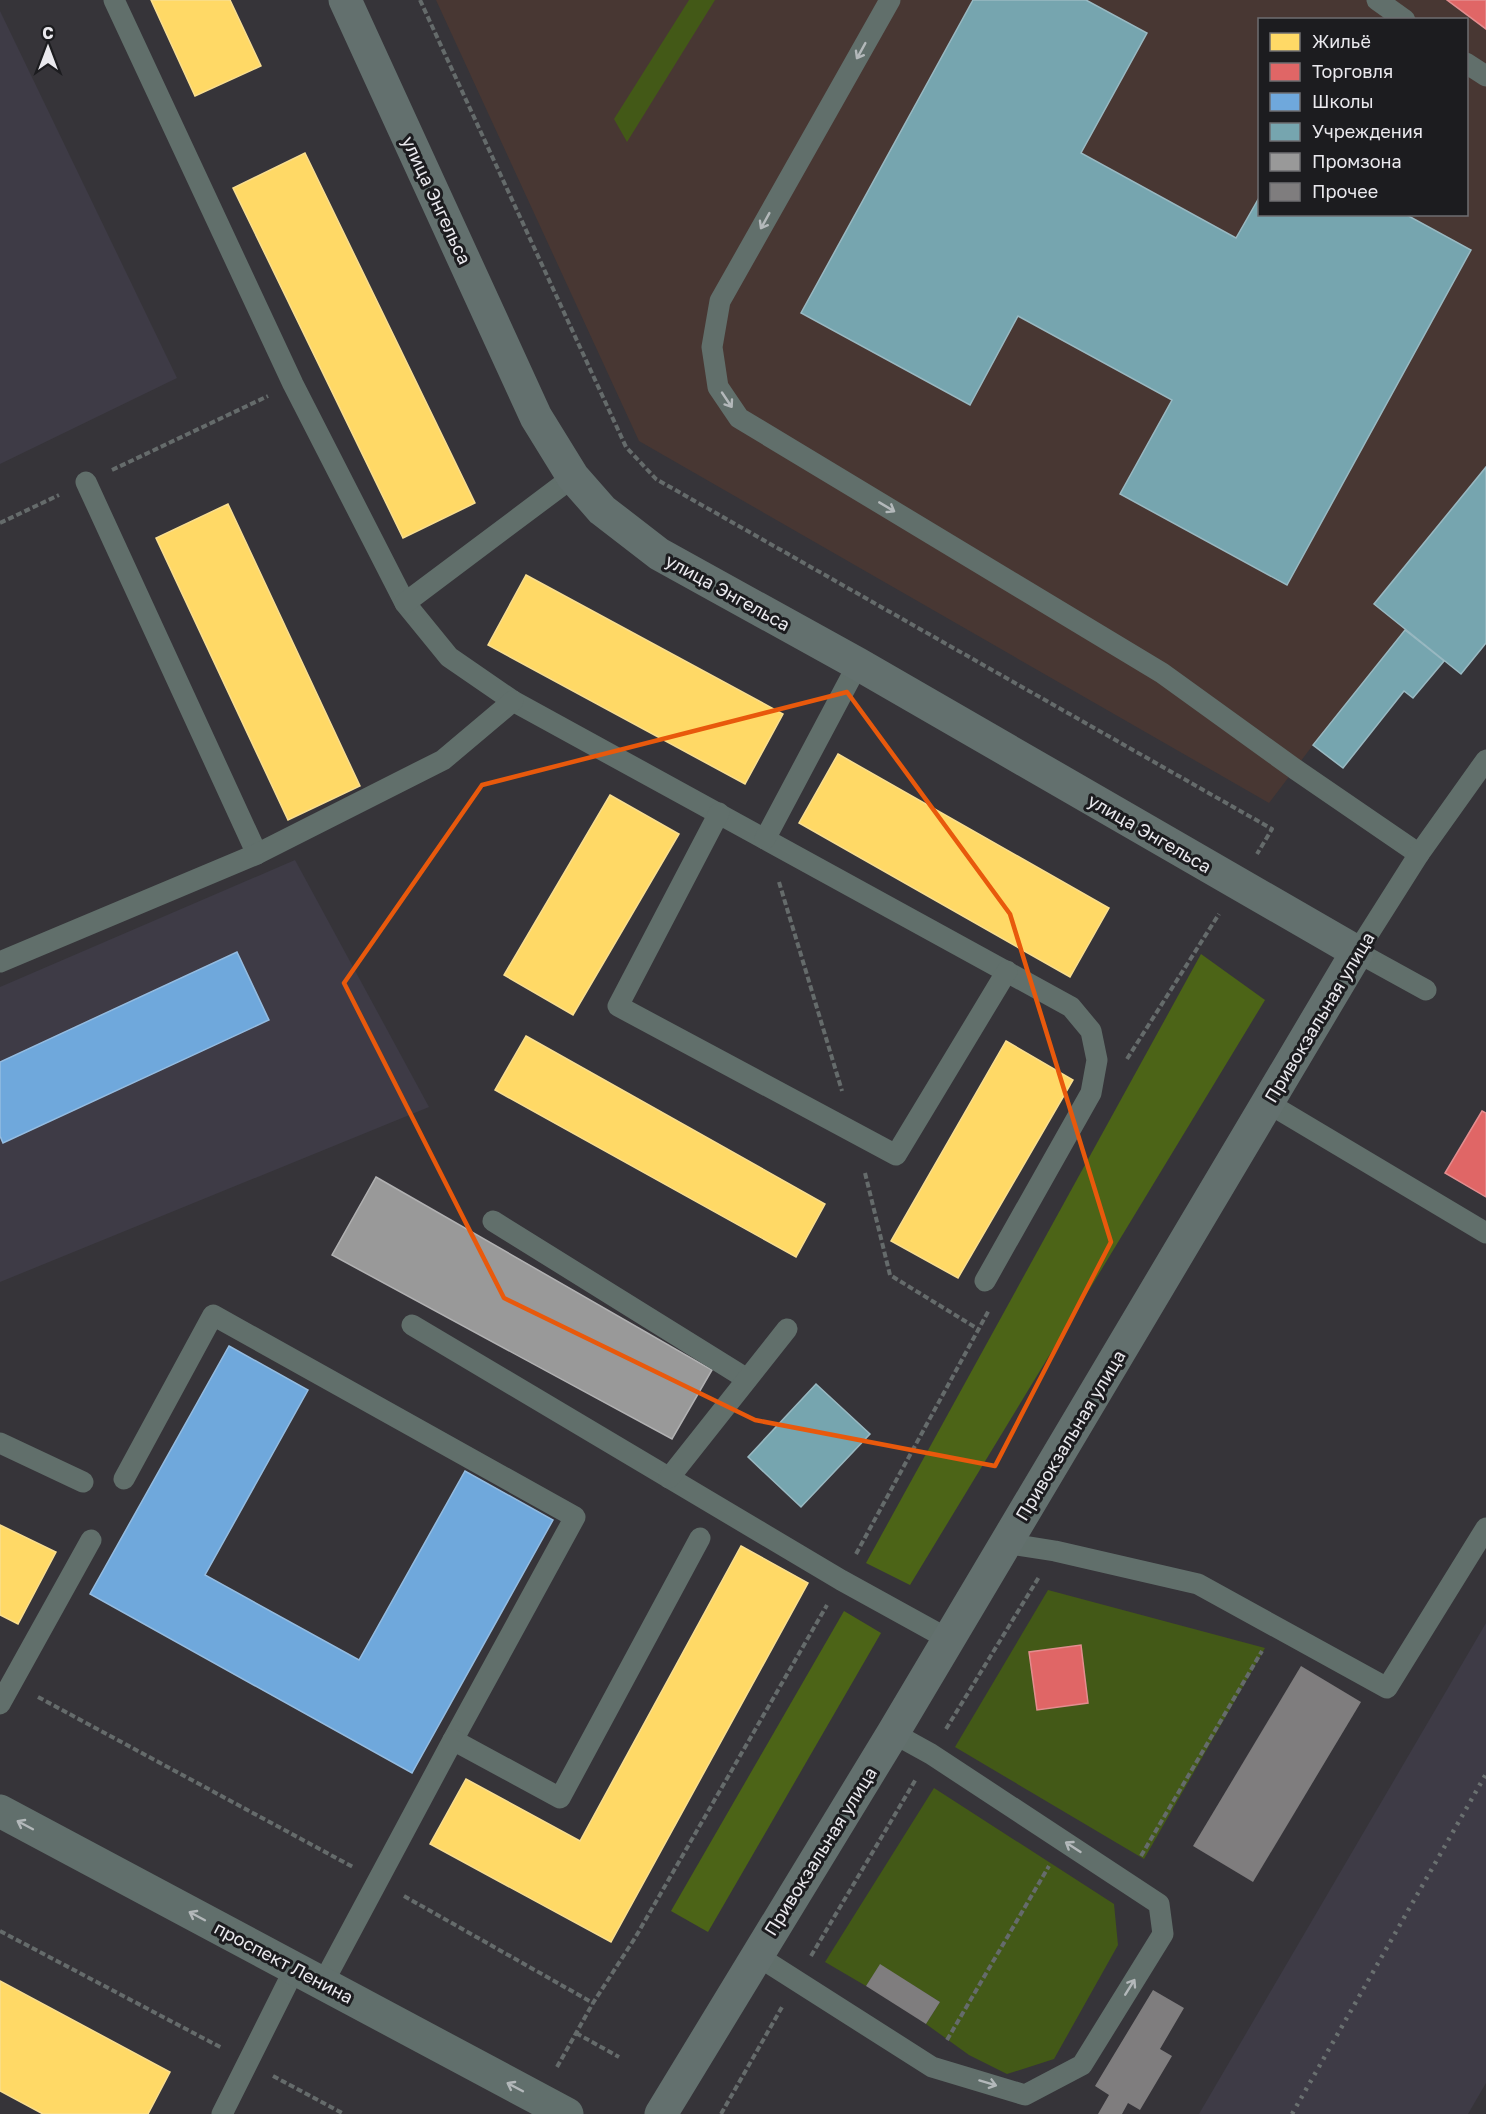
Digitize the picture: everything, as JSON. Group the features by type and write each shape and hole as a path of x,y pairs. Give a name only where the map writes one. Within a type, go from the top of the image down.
{"main road":[{"name":"проспект Ленина","path":"0,1811 567,2114"}],"street":[{"name":"улица Энгельса","path":"345,0 536,417 573,477 602,510 659,554 858,664 1357,952"},
{"name":"Привокзальная улица","path":"661,2114 893,1733 1357,952"}],"lane":[{"path":"114,0 293,384 405,603 448,657 513,701 1071,1007 1091,1030 1097,1060 1092,1093 985,1281"},
{"path":"890,0 720,301 712,347 718,387 739,418 1162,673 1295,769 1419,854"},
{"path":"1377,0 1402,18"},
{"path":"1468,64 1486,76"},
{"path":"405,603 573,477"},
{"path":"87,482 257,854"},
{"path":"765,839 858,664"},
{"path":"0,962 257,854 443,760 513,701"},
{"name":"Привокзальная улица","path":"1357,952 1419,854 1486,760"},
{"path":"719,813 618,1006 896,1155 1007,971"},
{"path":"1357,952 1426,990"},
{"path":"1268,1103 1486,1233"},
{"path":"493,1221 747,1379"},
{"path":"124,1479 213,1315 575,1517 378,1881 248,2062 222,2114"},
{"path":"412,1325 841,1580 948,1639"},
{"path":"669,1478 787,1329"},
{"path":"0,1443 83,1482"},
{"path":"1005,1543 1055,1551 1198,1584 1387,1688 1486,1528"},
{"path":"453,1740 560,1798 700,1538"},
{"path":"0,1704 91,1540"},
{"path":"756,1955 932,2067 1025,2094 1082,2065 1163,1934 1159,1904 931,1754 893,1733"}],"path":[{"path":"420,0 626,447 656,479 1272,829 1122,1068"},
{"path":"0,523 293,384"},
{"path":"557,2068 841,1580 990,1308"},
{"path":"1126,1882 1276,1627"},
{"path":"12,1683 378,1881 593,2003"},
{"path":"932,2067 1064,1841"},
{"path":"0,1931 344,2114"},
{"path":"721,2114 812,1954"},
{"path":"576,2034 619,2057"}],"highlighted area":[{"path":"847,692 1010,914 1111,1242 995,1466 755,1420 504,1298 344,983 482,785"}],"shaded area":[{"path":"436,0 1486,0 1486,643 1461,674 1444,661 1413,698 1404,691 1343,768 1313,745 1269,803 639,441"},
{"path":"0,11 177,378 0,464"},
{"path":"295,860 429,1107 0,1282 0,987"},
{"path":"1486,1623 1486,2083 1468,2114 1199,2114"}],"green space":[{"path":"689,0 715,0 627,142 614,119"},
{"path":"1201,954 1265,1000 910,1585 866,1563"},
{"path":"1048,1590 1265,1648 1144,1859 955,1747"},
{"path":"844,1611 881,1633 708,1932 671,1911"},
{"path":"934,1788 1114,1904 1118,1945 1054,2059 1007,2074 969,2055 926,2024 940,2002 880,1965 866,1986 825,1962"}],"building: Жильё":[{"path":"151,0 230,0 261,66 195,96"},
{"path":"305,153 475,503 403,538 233,188"},
{"path":"228,504 360,786 288,820 156,538"},
{"path":"526,575 783,714 745,784 488,645"},
{"path":"838,754 1109,908 1070,977 799,823"},
{"path":"610,795 679,834 573,1015 504,975"},
{"path":"526,1036 825,1204 796,1257 495,1090"},
{"path":"1006,1041 1073,1080 958,1278 891,1241"},
{"path":"0,1525 56,1552 18,1624 0,1615"},
{"path":"741,1546 808,1583 611,1942 430,1844 466,1779 580,1841"},
{"path":"0,1981 170,2072 148,2114 43,2114 0,2091"}],"building: Торговля":[{"path":"1447,0 1486,0 1486,29"},
{"path":"1482,1111 1486,1113 1486,1197 1445,1173"},
{"path":"1081,1645 1088,1703 1037,1710 1029,1652"}],"building: Школы":[{"path":"237,952 269,1020 3,1143 0,1136 0,1062"},
{"path":"229,1346 308,1390 205,1575 359,1660 465,1471 553,1520 412,1773 90,1594"}],"building: Учреждения":[{"path":"973,0 1086,0 1147,33 1081,153 1236,238 1258,200 1258,216 1409,216 1471,250 1287,585 1120,494 1172,400 1018,316 970,405 801,313"},
{"path":"1486,467 1486,643 1461,674 1374,604"},
{"path":"1405,630 1444,661 1413,698 1404,691 1343,768 1313,745"},
{"path":"816,1384 870,1434 801,1507 748,1457"}],"building: Промзона":[{"path":"376,1177 712,1370 672,1439 332,1255"}],"building: Прочее":[{"path":"1301,1666 1361,1702 1253,1882 1193,1846"},
{"path":"880,1964 940,2002 926,2024 866,1986"},
{"path":"1153,1990 1184,2008 1160,2049 1172,2056 1140,2110 1128,2103 1122,2114 1098,2114 1109,2095 1095,2086"}],"railway":[{"path":"1292,2114 1486,1774"}]}
